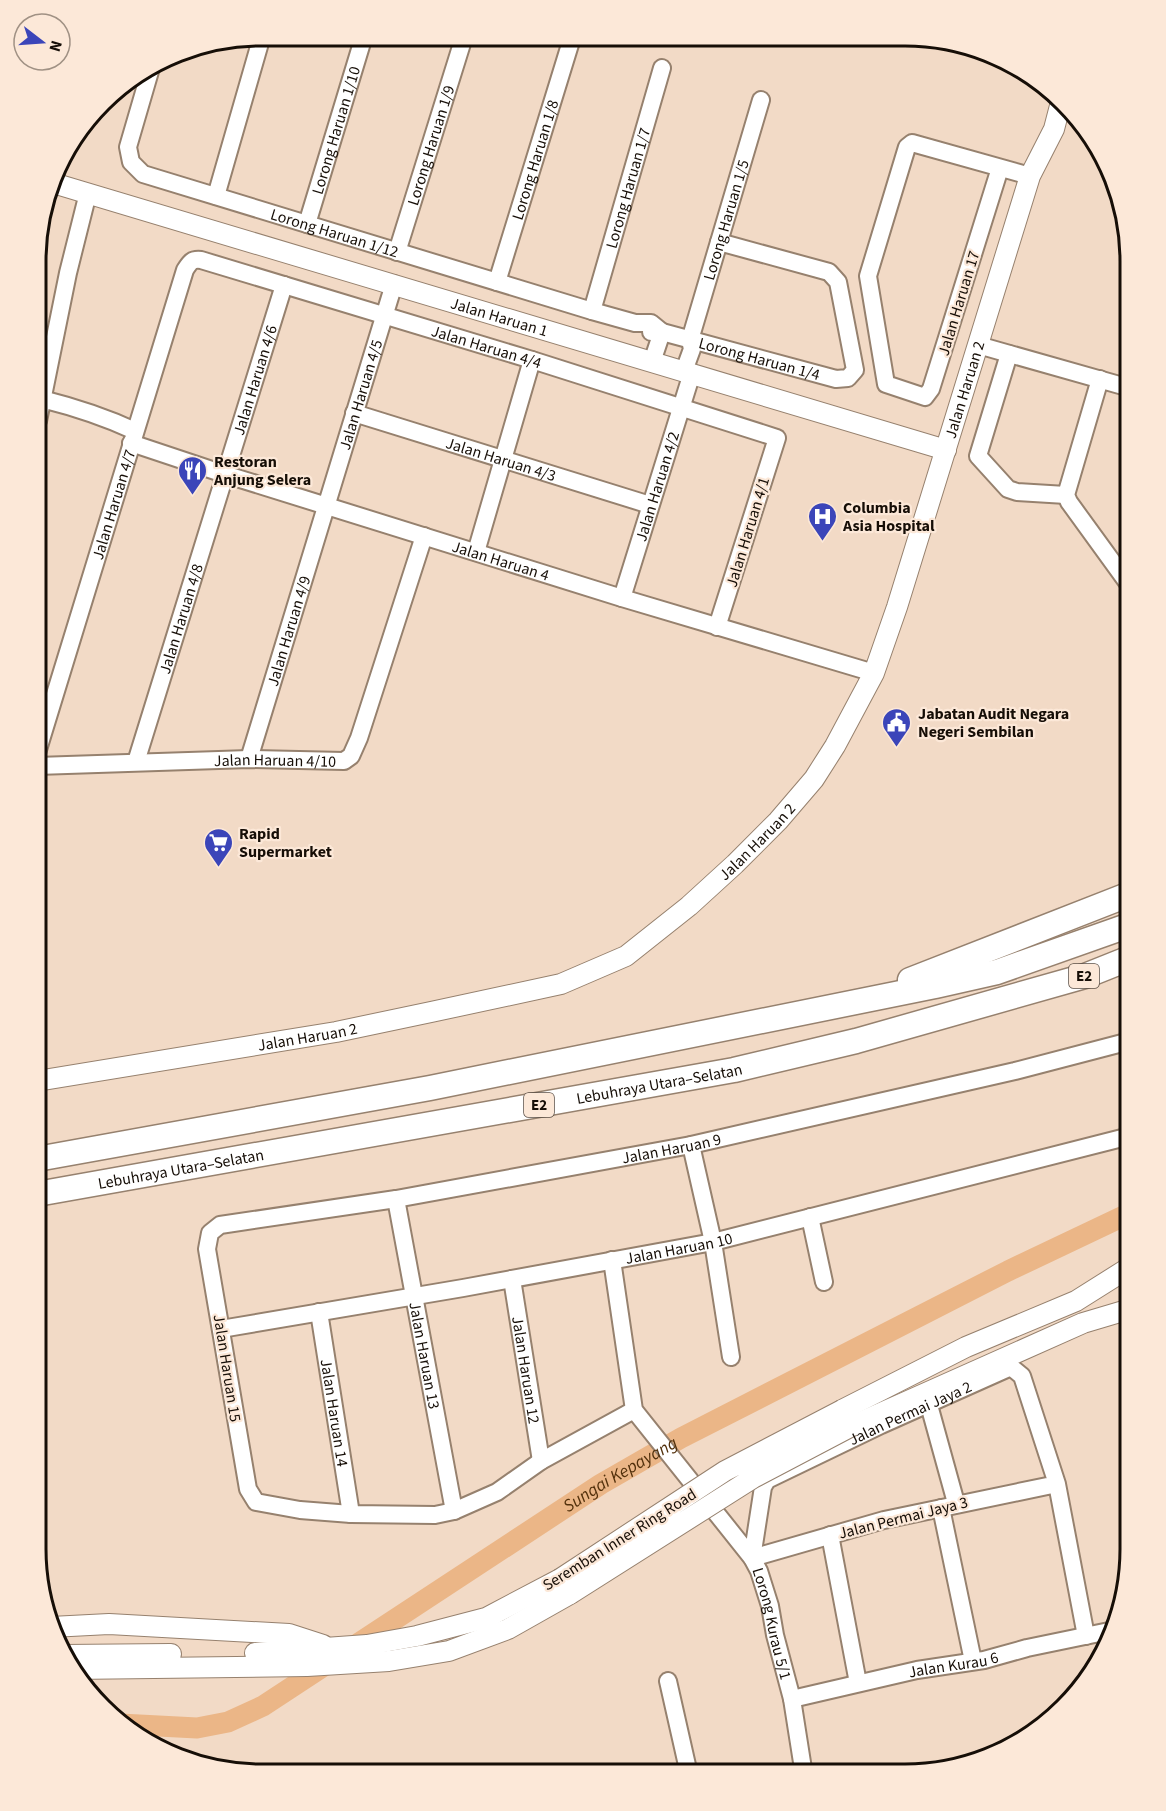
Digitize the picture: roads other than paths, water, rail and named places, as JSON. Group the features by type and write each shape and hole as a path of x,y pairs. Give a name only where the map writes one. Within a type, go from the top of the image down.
{"highway":[{"path":"846,1005 1120,898"},
{"name":"Lebuhraya Utara–Selatan","path":"46,1157 429,1088 846,1005 997,972 1120,929"},
{"name":"Lebuhraya Utara–Selatan","path":"46,1192 734,1070 867,1038 1085,976 1120,962"}],"main road":[{"name":"Jalan Haruan 2","path":"46,1080 336,1032 561,984 626,956 689,906 778,821 825,763 874,673 897,607 1030,176 1054,129 1059,111"},
{"name":"Jalan Haruan 2","path":"1054,129 1065,118"},
{"name":"Jalan Haruan 1","path":"61,185 946,450"},
{"name":"Seremban Inner Ring Road","path":"83,1669 267,1660 417,1636 486,1618 560,1579 725,1471 966,1347 1076,1301 1120,1273"},
{"path":"1076,1301 1120,1290"},
{"path":"1083,1323 1120,1294"},
{"name":"Seremban Inner Ring Road","path":"74,1655 267,1660 307,1666 399,1659 448,1651 508,1629 570,1594 753,1478 852,1426 1083,1323 1120,1312"},
{"path":"61,1626 109,1624 289,1634 335,1648"}],"street":[{"path":"216,196 259,47"},
{"name":"Lorong Haruan 1/10","path":"307,224 361,47"},
{"name":"Lorong Haruan 1/9","path":"398,252 461,47"},
{"name":"Lorong Haruan 1/8","path":"497,282 569,47"},
{"name":"Lorong Haruan 1/7","path":"592,311 662,68"},
{"name":"Lorong Haruan 1/12","path":"148,79 128,147 131,162 143,174 635,323 648,332 662,332"},
{"name":"Lorong Haruan 1/5","path":"684,371 683,346 690,340 761,100"},
{"name":"Jalan Haruan 17","path":"912,143 1000,168 931,389 925,397 886,384 868,276 906,147 912,143"},
{"path":"1000,168 1030,176"},
{"path":"46,380 68,273 88,193"},
{"name":"Lorong Haruan 1/4","path":"662,332 836,380 848,378 855,370 838,282 830,272 719,242"},
{"name":"Jalan Haruan 4/4","path":"195,259 532,360 777,438"},
{"name":"Jalan Haruan 4/7","path":"46,723 185,270 195,259"},
{"name":"Jalan Haruan 4/5","path":"327,505 394,284"},
{"name":"Jalan Haruan 4/6","path":"224,474 284,285"},
{"path":"652,362 662,332"},
{"path":"978,345 1120,385"},
{"path":"1012,354 978,456 1008,489 1017,492 1066,495"},
{"path":"476,552 532,360"},
{"name":"Jalan Haruan 4/2","path":"622,598 681,406 684,371"},
{"path":"1100,379 1066,495 1069,502 1120,567"},
{"name":"Jalan Haruan 4","path":"46,400 117,422 133,437 224,474 622,598 874,673"},
{"name":"Jalan Haruan 4/3","path":"354,413 650,505"},
{"name":"Jalan Haruan 4/1","path":"717,627 777,438"},
{"name":"Jalan Haruan 4/8","path":"136,762 224,474"},
{"name":"Jalan Haruan 4/9","path":"249,759 327,505"},
{"name":"Jalan Haruan 4/10","path":"46,766 249,759 344,761 355,749 424,536"},
{"name":"Jalan Haruan 9","path":"210,1233 220,1225 396,1199 692,1145 1016,1071 1120,1044"},
{"name":"Jalan Haruan 10","path":"221,1329 713,1242 1120,1138"},
{"path":"692,1145 713,1242 731,1357"},
{"name":"Jalan Haruan 13","path":"396,1199 454,1511"},
{"path":"810,1216 824,1282"},
{"name":"Jalan Haruan 15","path":"210,1233 207,1249 248,1489 256,1502 300,1510 351,1514"},
{"path":"351,1514 435,1515 454,1511 497,1492 541,1461 634,1410 612,1260"},
{"name":"Jalan Haruan 12","path":"512,1279 541,1461"},
{"name":"Jalan Haruan 14","path":"319,1312 351,1514"},
{"name":"Jalan Permai Jaya 2","path":"752,1558 763,1487 767,1480 881,1425 1011,1367 1022,1376 1057,1484"},
{"path":"929,1405 949,1506 973,1661"},
{"name":"Lorong Kurau 5/1","path":"634,1410 752,1558 759,1571 770,1606 775,1635 792,1699 802,1764"},
{"path":"1057,1484 1086,1636"},
{"name":"Jalan Permai Jaya 3","path":"752,1558 884,1520 1057,1484"},
{"path":"830,1535 858,1683"},
{"name":"Jalan Kurau 6","path":"792,1699 917,1670 973,1661 1103,1632"},
{"path":"668,1681 687,1764"}],"waterway":[{"name":"Sungai Kepayang","path":"137,1725 197,1728 228,1722 263,1706 601,1484 681,1438 1008,1271 1120,1218"}],"place":[{"name":"Restoran Anjung Selera","path":"193,496"},
{"name":"Columbia Asia Hospital","path":"822,542"},
{"name":"Jabatan Audit Negara Negeri Sembilan","path":"897,748"},
{"name":"Rapid Supermarket","path":"218,868"}]}
